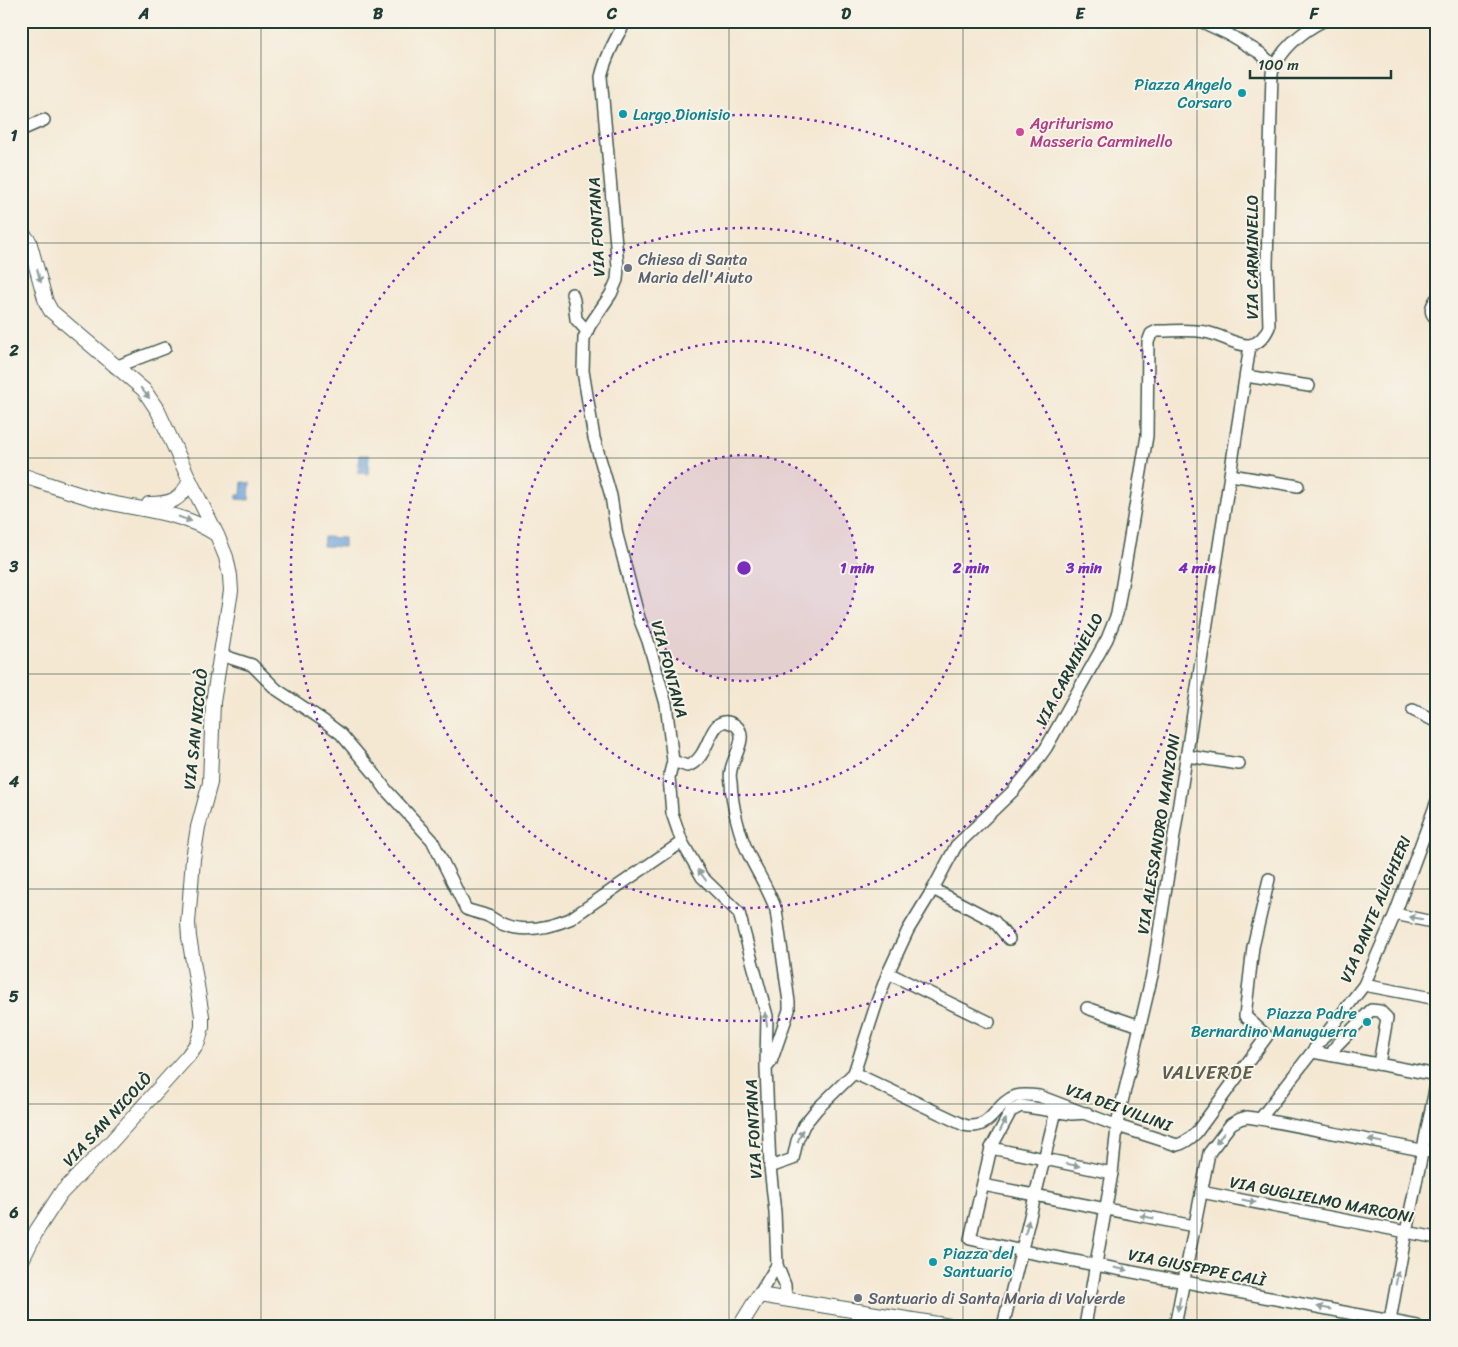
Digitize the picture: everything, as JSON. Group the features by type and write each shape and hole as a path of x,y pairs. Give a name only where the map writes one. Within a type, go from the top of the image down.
{"street":[{"name":"VIA FONTANA","path":"626,21 613,44 601,77 618,267 617,280 611,294 584,338 583,371 594,438 611,496 617,535 639,618 648,641 666,704 673,761 687,766 698,761 715,728 720,723 726,721 733,723 738,727 741,735 741,742 731,770 736,814 744,844 776,910 788,1002 788,1010 771,1062 766,1068 777,1265 785,1285 786,1300"},
{"path":"1200,21 1228,34 1260,54 1274,66 1278,57 1293,43 1323,21"},
{"name":"VIA CARMINELLO","path":"770,1166 793,1159 797,1141 804,1125 817,1109 854,1073 888,973 908,930 956,846 1012,791 1031,769 1046,748 1110,631 1116,614 1147,436 1148,342 1151,334 1157,330 1207,332 1241,345 1250,346 1258,343 1269,327 1267,264 1270,115 1274,66"},
{"path":"21,130 44,120"},
{"name":"VIA SAN NICOLÒ","path":"21,232 29,241 48,308 144,390 158,411 226,557 231,591 230,607 213,702 211,775 194,843 188,923 190,950 202,1016 198,1042 188,1056 111,1142 61,1193 41,1223 21,1262"},
{"path":"572,294 576,319 587,331"},
{"path":"1437,298 1430,311 1437,318"},
{"name":"VIA ALESSANDRO MANZONI","path":"1085,1326 1112,1173 1118,1126 1153,970 1250,346"},
{"path":"115,367 165,348"},
{"path":"1246,376 1309,386"},
{"path":"21,475 99,500 174,516 202,525 217,535"},
{"path":"1231,475 1298,486"},
{"path":"165,504 186,490 190,481"},
{"path":"120,505 183,503 202,505"},
{"path":"221,655 252,665 276,689 341,734 387,791 432,840 466,909 489,916 505,925 518,928 553,926 570,919 682,842"},
{"path":"1413,710 1437,722"},
{"path":"1187,756 1239,764"},
{"path":"673,761 670,777 672,813 682,842 702,877 738,913 767,1016 766,1068"},
{"name":"VIA DANTE ALIGHIERI","path":"1260,1119 1364,985 1394,914 1437,800"},
{"name":"VIA DEI VILLINI","path":"854,1073 973,1128 979,1126 1009,1099 1028,1094 1039,1096 1118,1126 1176,1145 1188,1141 1196,1133 1266,1036 1246,1016 1253,946 1269,879"},
{"path":"933,889 994,921 1009,939"},
{"path":"1394,914 1437,923"},
{"path":"888,973 989,1022"},
{"path":"1364,985 1437,999"},
{"path":"1087,1008 1140,1026"},
{"path":"1331,1055 1336,1046 1371,1010 1380,1011 1387,1018 1379,1064"},
{"path":"1313,1052 1437,1075"},
{"path":"1389,1323 1437,1080"},
{"path":"1088,1114 1072,1114 1021,1106 1011,1111 991,1148 983,1185 1194,1226"},
{"path":"1003,1326 1056,1111"},
{"path":"1175,1326 1209,1153 1232,1124 1247,1117 1437,1153"},
{"path":"991,1148 1112,1173"},
{"name":"VIA GIUSEPPE CALÌ","path":"983,1185 970,1239 1389,1323 1417,1326"},
{"name":"VIA GUGLIELMO MARCONI","path":"1201,1192 1437,1238"},
{"path":"740,1326 777,1265"},
{"path":"759,1295 873,1320 950,1326"}],"green space":[{"path":"1437,815 1437,847 1426,844"}],"water":[{"path":"359,455 369,455 368,474 358,473"},
{"path":"242,482 250,483 249,500 237,499 237,495 241,495"},
{"path":"324,537 344,538 344,547 323,546"}],"place":[{"name":"Piazza Angelo Corsaro","path":"1242,93"},
{"name":"Largo Dionisio","path":"623,114"},
{"name":"Agriturismo Masseria Carminello","path":"1020,132"},
{"name":"Chiesa di Santa Maria dell'Aiuto","path":"628,268"},
{"name":"Piazza Padre Bernardino Manuguerra","path":"1367,1022"},
{"name":"Piazza del Santuario","path":"933,1262"},
{"name":"Santuario di Santa Maria di Valverde","path":"858,1298"}],"district":[{"name":"VALVERDE","path":"1208,1072"}]}
